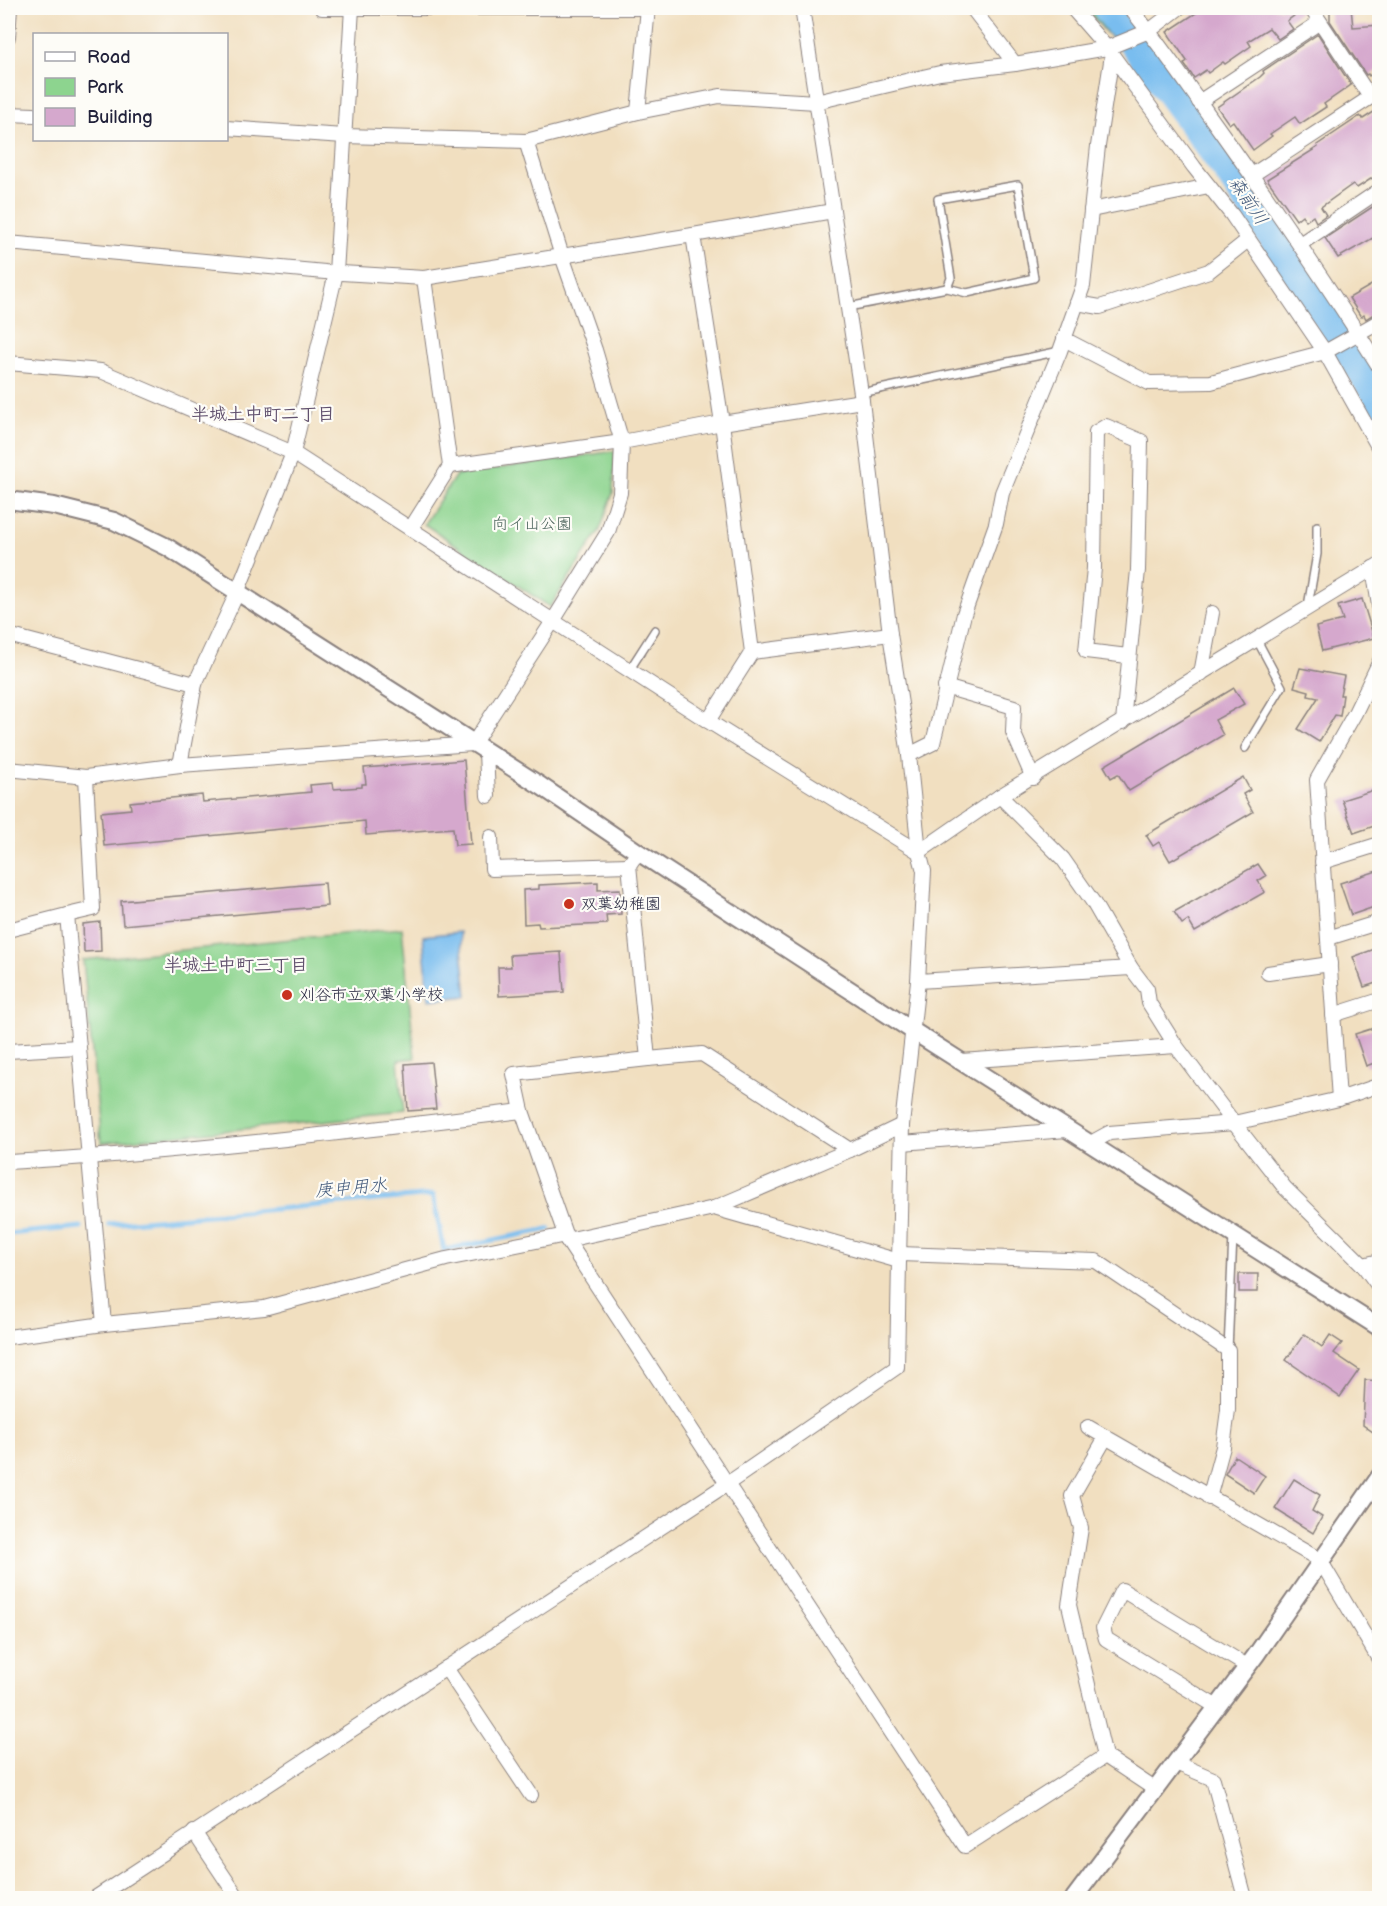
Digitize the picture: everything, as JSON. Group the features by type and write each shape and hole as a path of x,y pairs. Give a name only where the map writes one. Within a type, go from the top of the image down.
{"street":[{"path":"8,37 10,8"},
{"path":"322,8 648,8 639,111"},
{"path":"180,765 195,684 237,592 293,453 336,273 352,8"},
{"path":"95,1899 727,1484 897,1367 902,1125 918,981 924,871 890,633 862,397 802,8"},
{"path":"972,8 1015,64"},
{"path":"1072,8 1109,51 1248,240 1325,352 1380,450"},
{"path":"1130,8 1149,31 1300,244 1380,368"},
{"path":"228,128 344,136 526,141 639,111 720,96 816,102 940,73 1109,51 1149,31 1179,8"},
{"path":"1252,175 1375,94 1311,8"},
{"path":"1199,102 1320,22"},
{"path":"909,755 933,743 964,614 996,524 1002,493 1062,345 1083,286 1109,51"},
{"path":"8,114 33,115"},
{"path":"488,796 479,748 608,532 620,494 622,442 595,350 562,256 526,141"},
{"path":"1091,210 1209,186"},
{"path":"1300,244 1380,190"},
{"path":"8,243 336,273 424,278 693,236 833,211"},
{"path":"693,236 722,423 752,652 708,721"},
{"path":"1077,303 1100,307 1209,271 1248,240"},
{"path":"411,528 450,466 424,278"},
{"path":"1062,345 1149,383 1210,382 1325,352 1380,321"},
{"path":"8,363 101,371 293,453 708,721 920,852"},
{"path":"450,466 622,442 862,397"},
{"path":"1123,722 1138,570 1142,441 1106,426 1096,432 1094,568 1086,651 1128,656"},
{"path":"8,500 54,506 114,521 167,547 541,786 634,858 961,1061 1233,1236 1379,1326"},
{"path":"920,852 1000,796 1033,778 1376,566 1380,612"},
{"path":"1201,674 1212,613"},
{"path":"752,652 890,633"},
{"path":"8,636 195,684"},
{"path":"1340,1099 1317,780 1355,713 1380,661"},
{"path":"945,687 1014,707 1013,732 1033,778"},
{"path":"8,769 86,777 180,765 479,748"},
{"path":"8,930 93,909 86,777"},
{"path":"1000,796 1063,860 1093,902 1131,968 1147,989 1149,1003 1176,1046 1234,1123 1285,1188 1363,1265 1380,1288"},
{"path":"491,837 492,869 634,858"},
{"path":"1322,862 1380,844"},
{"path":"634,858 648,1059"},
{"path":"67,915 104,1324"},
{"path":"1328,938 1380,922"},
{"path":"1268,973 1330,964"},
{"path":"918,981 1131,968"},
{"path":"1333,1015 1380,1000"},
{"path":"961,1061 1176,1046"},
{"path":"8,1051 78,1047"},
{"path":"850,1150 702,1054 514,1074 522,1111 566,1237 965,1846 1105,1756"},
{"path":"1089,1144 1109,1133 1234,1123 1340,1099 1380,1085"},
{"path":"8,1162 89,1158 311,1137 522,1111"},
{"path":"8,1337 104,1324 264,1308 446,1259 714,1209 902,1125"},
{"path":"902,1143 1067,1130"},
{"path":"714,1209 900,1258 1096,1262 1228,1350 1228,1410 1223,1447 1209,1498"},
{"path":"1363,1265 1380,1262"},
{"path":"1088,1427 1320,1560 1380,1661"},
{"path":"1106,1437 1072,1496 1081,1528 1069,1605 1105,1756 1156,1790"},
{"path":"1074,1899 1247,1666 1380,1476"},
{"path":"1217,1707 1106,1639 1102,1628 1122,1590 1247,1666"},
{"path":"446,1668 531,1795"},
{"path":"1176,1763 1213,1779 1245,1899"},
{"path":"194,1832 238,1899"}],"lane":[{"path":"848,306 947,288 967,293 1034,278 1018,184 938,199 951,278 947,288"},
{"path":"862,397 1062,345"},
{"path":"1307,608 1317,554 1317,526"},
{"path":"630,669 656,630"},
{"path":"1245,748 1282,687 1257,639"},
{"path":"1228,1350 1233,1236"}],"green space":[{"path":"1085,8 1103,8 1122,31 1111,38"},
{"name":"向イ山公園","path":"615,451 613,493 600,530 550,607 424,524 456,475"},
{"path":"402,928 415,1058 398,1060 403,1113 101,1143 83,960"}],"water":[{"path":"460,932 467,996 429,1000 423,936"}],"building":[{"path":"1192,8 1302,8 1302,10 1287,21 1293,29 1278,39 1269,28 1248,41 1251,46 1225,64 1223,62 1208,73 1206,70 1194,78 1184,64 1187,61 1167,32 1196,13"},
{"path":"1330,8 1351,8 1353,27 1380,25 1380,69 1369,76 1366,75 1330,21"},
{"path":"1318,34 1351,85 1324,104 1326,107 1300,124 1295,117 1270,134 1272,136 1253,150 1233,121 1229,124 1217,107 1260,77 1263,71"},
{"path":"1380,108 1380,173 1357,188 1353,184 1321,207 1326,215 1316,222 1313,216 1306,221 1302,215 1296,220 1267,179 1318,147 1317,145 1360,116 1363,119"},
{"path":"1380,202 1380,234 1338,258 1325,238"},
{"path":"1380,280 1380,310 1366,319 1364,315 1361,317 1349,298"},
{"path":"1362,599 1374,638 1322,651 1316,627 1343,620 1338,606"},
{"path":"1300,668 1344,676 1340,695 1343,695 1340,716 1335,715 1319,742 1298,729 1318,698 1308,696 1309,691 1294,687"},
{"path":"1234,688 1244,704 1215,720 1223,735 1129,791 1118,774 1111,778 1104,766"},
{"path":"464,760 471,844 455,845 453,828 366,835 365,821 104,846 101,812 131,809 130,802 202,795 203,802 311,792 310,785 333,783 334,789 362,787 362,784 366,784 364,768"},
{"path":"1243,777 1250,790 1243,794 1253,812 1170,861 1159,842 1153,846 1146,835"},
{"path":"1380,788 1380,824 1354,833 1342,800"},
{"path":"1258,864 1266,876 1258,881 1265,892 1195,932 1188,920 1182,924 1174,912"},
{"path":"1380,870 1380,905 1351,915 1340,883"},
{"path":"598,882 598,890 620,889 621,914 606,915 607,924 539,927 538,923 524,924 523,890 539,889 539,885"},
{"path":"325,883 327,906 123,925 121,901"},
{"path":"100,922 101,951 84,952 83,924"},
{"path":"1380,947 1380,988 1377,989 1376,983 1364,987 1353,957"},
{"path":"561,952 564,992 499,996 498,967 511,967 510,955"},
{"path":"1380,1026 1380,1061 1366,1066 1355,1034"},
{"path":"431,1062 436,1109 408,1111 405,1064"},
{"path":"1239,1274 1258,1274 1257,1292 1239,1292"},
{"path":"1304,1334 1322,1347 1330,1335 1342,1343 1334,1353 1359,1370 1340,1397 1286,1360"},
{"path":"1365,1380 1380,1381 1380,1424 1373,1432 1363,1425"},
{"path":"1235,1456 1265,1476 1254,1493 1225,1474"},
{"path":"1294,1479 1320,1495 1312,1511 1322,1517 1313,1533 1275,1509"}],"waterway":[{"name":"森前川","path":"1109,8 1227,168 1380,399"},
{"name":"庚申用水","path":"109,1224 433,1195 444,1250 549,1229"},
{"name":"庚申用水","path":"8,1234 81,1227"}],"place":[{"name":"双葉幼稚園","path":"569,904"},
{"name":"刈谷市立双葉小学校","path":"287,995"}],"district":[{"name":"半城土中町二丁目","path":"263,414"},
{"name":"半城土中町三丁目","path":"236,965"}]}
